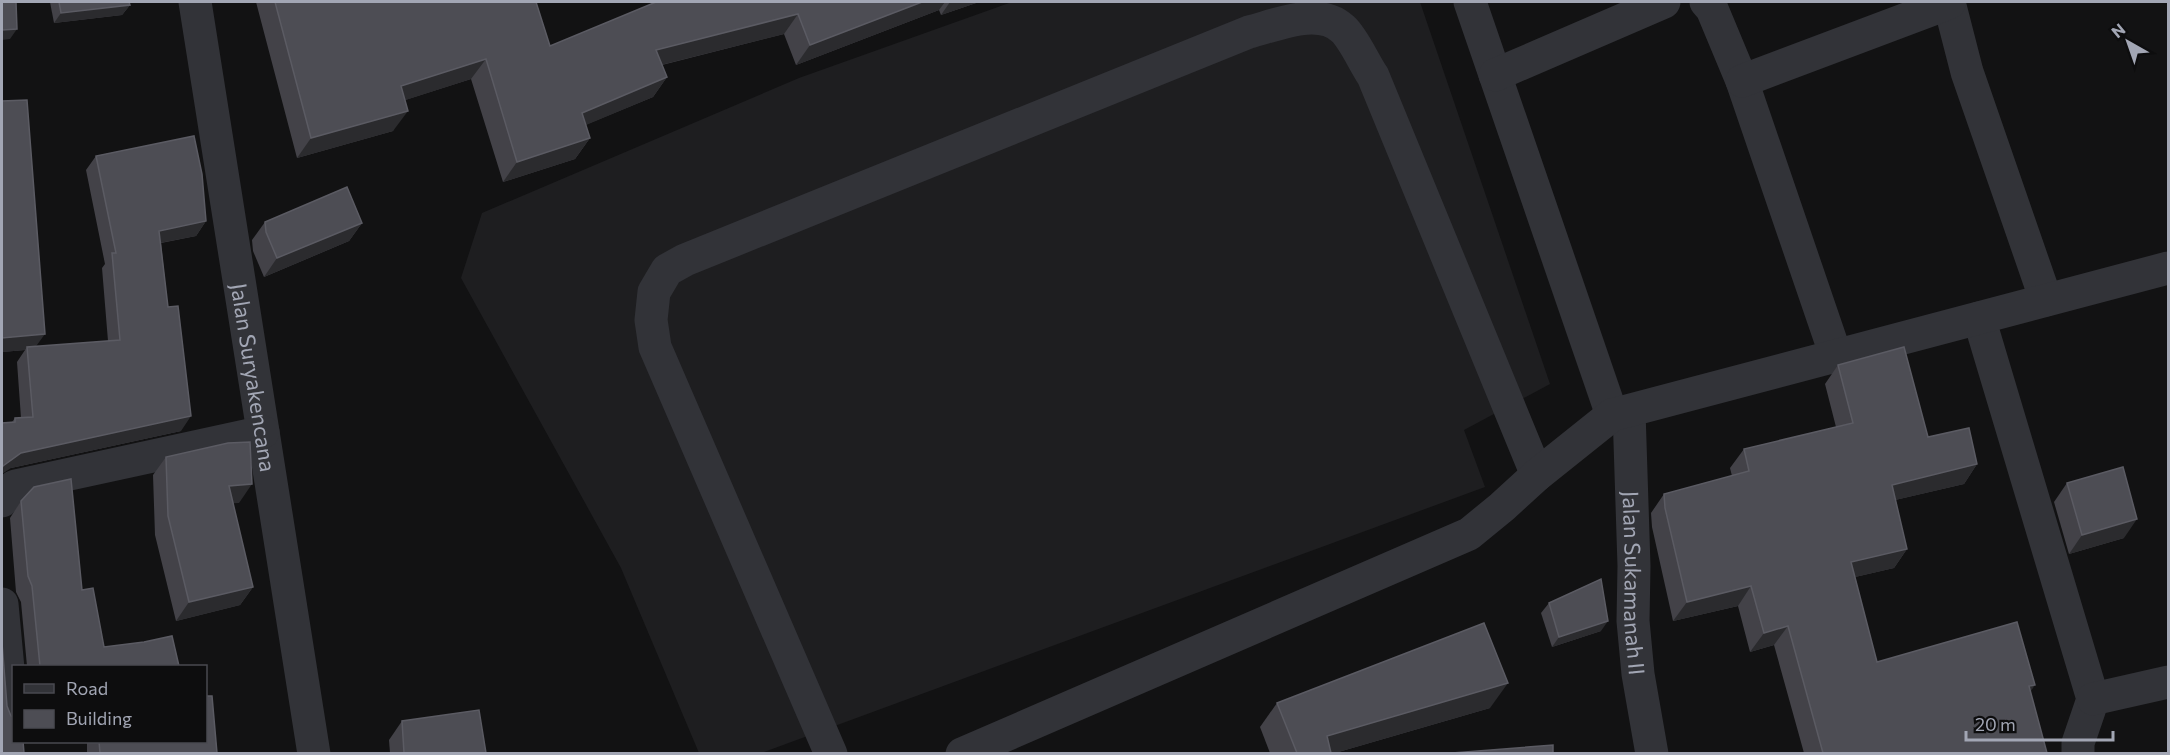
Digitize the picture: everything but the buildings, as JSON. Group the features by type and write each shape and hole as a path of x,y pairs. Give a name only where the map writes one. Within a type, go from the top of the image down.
{"street":[{"name":"Jalan Suryakencana","path":"195,2 314,753"},
{"name":"Jalan Sukamanah II","path":"1470,2 1620,413 1634,566 1634,621 1638,674 1652,753"},
{"path":"1495,75 1664,2"},
{"path":"1706,2 1712,9 1742,81 1836,356"},
{"path":"1742,81 1949,2 1967,72 2046,300"},
{"path":"831,753 655,347 651,320 654,292 667,270 685,260 1250,32 1308,18 1334,22 1344,30 1373,76 1537,475"},
{"path":"962,753 1469,534 1537,475 1620,413 2169,268"},
{"path":"1979,318 2093,699 2078,743 2078,753"},
{"path":"2,501 9,490 15,486 263,432"},
{"path":"2,604 12,712"},
{"path":"2093,699 2169,682"}],"shaded area":[{"path":"1012,2 1420,2 1550,384 1464,430 1485,487 761,753 699,753 621,568 461,278 482,213 799,78"}]}
